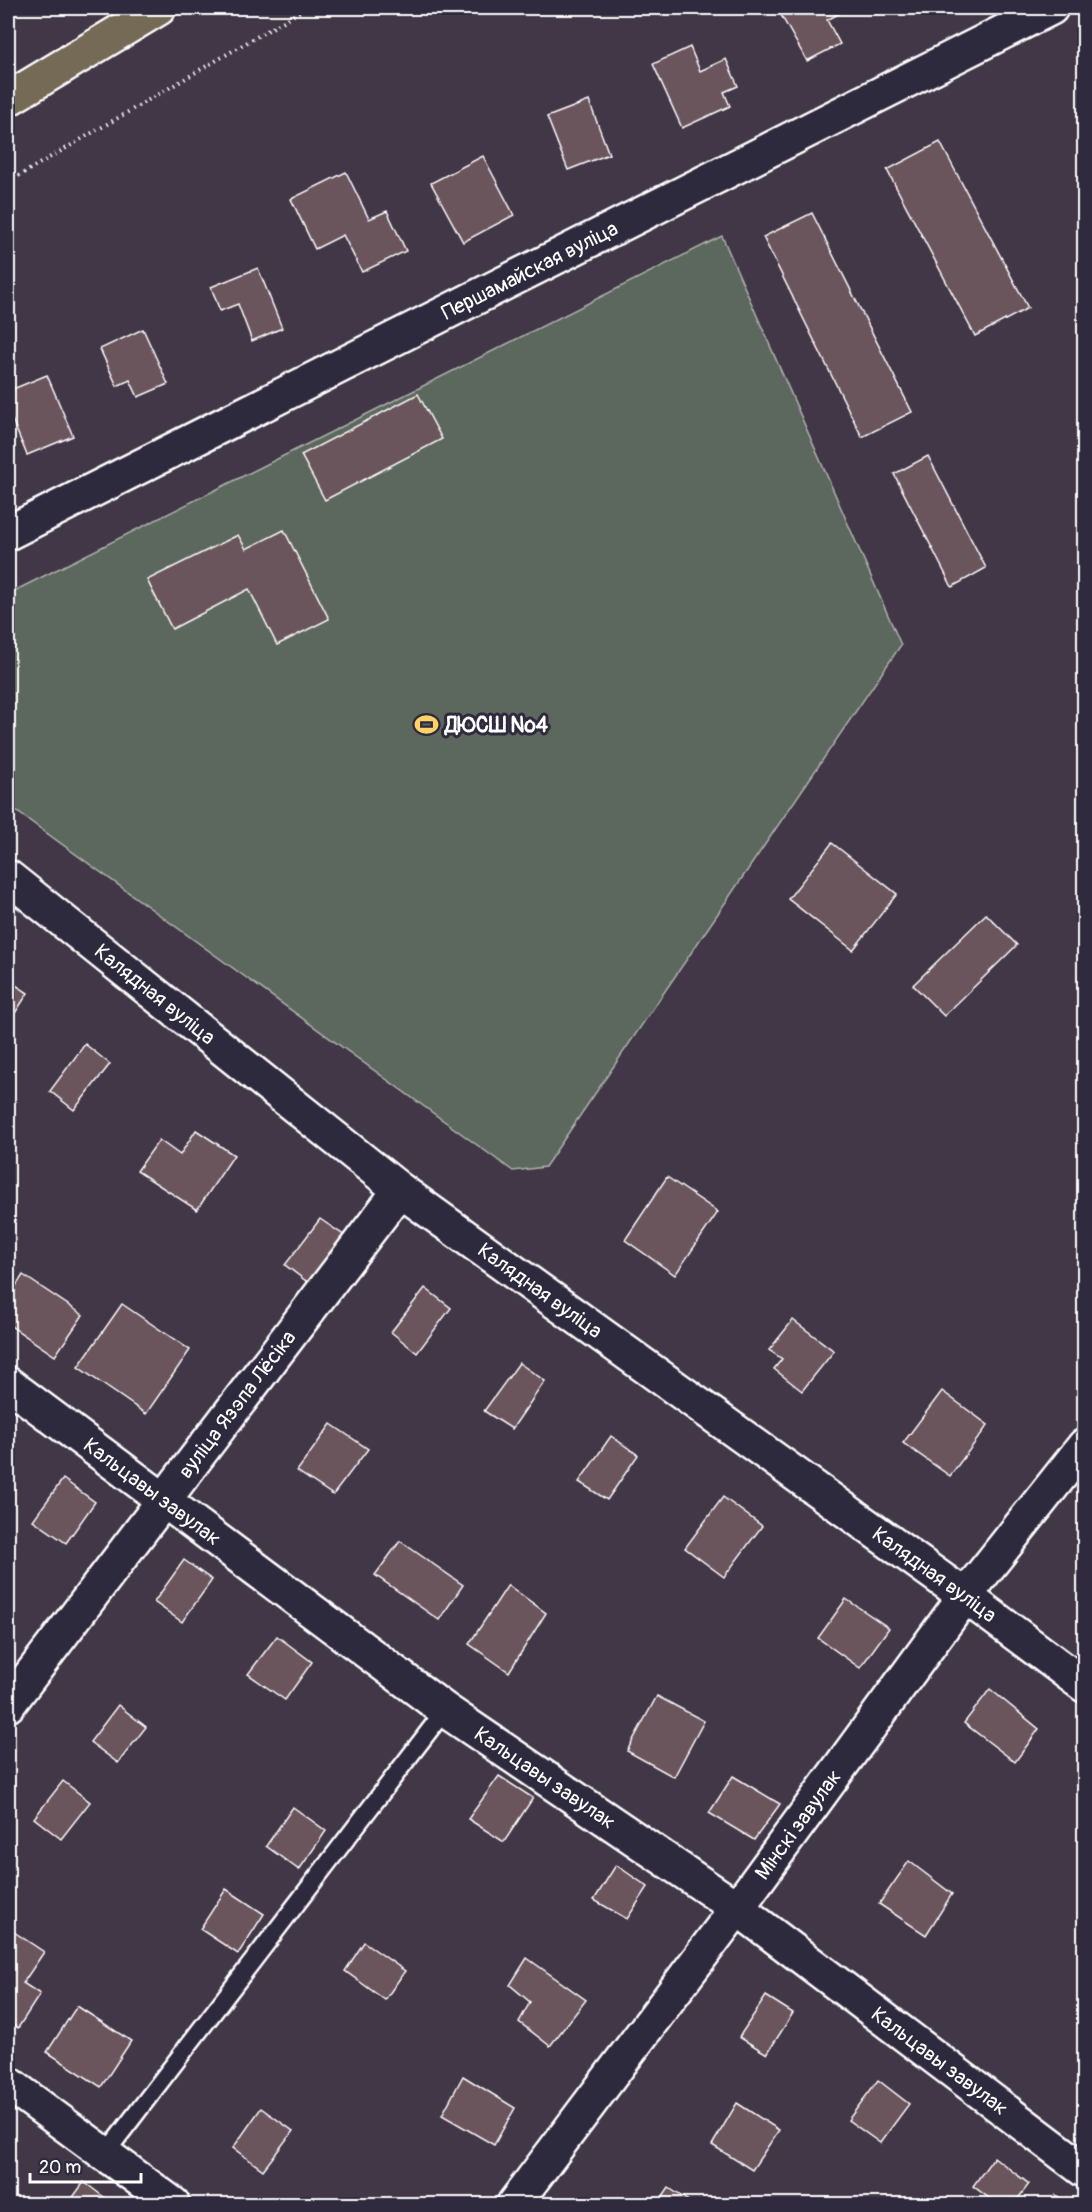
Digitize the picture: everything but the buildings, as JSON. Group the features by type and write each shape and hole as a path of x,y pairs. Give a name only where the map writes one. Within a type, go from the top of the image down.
{"main road":[{"path":"8,99 159,8"}],"street":[{"name":"Першамайская вуліца","path":"8,534 1050,8"},
{"name":"Калядная вуліца","path":"8,877 400,1190 965,1596 1084,1685"},
{"name":"вуліца Язэпа Лёсіка","path":"8,1705 163,1498 400,1190"},
{"name":"Кальцавы завулак","path":"8,1384 445,1710 737,1908 1084,2170"},
{"name":"Мінскі завулак","path":"514,2205 737,1908 965,1596 1084,1446"},
{"path":"8,2083 173,2205"}],"lane":[{"path":"105,2154 445,1710"}],"path":[{"path":"8,182 306,8"}],"green space":[{"name":"ДЮСШ №4","path":"722,236 901,645 545,1167 513,1171 8,805 8,594"}],"place":[{"name":"ДЮСШ №4","path":"427,725"}]}
